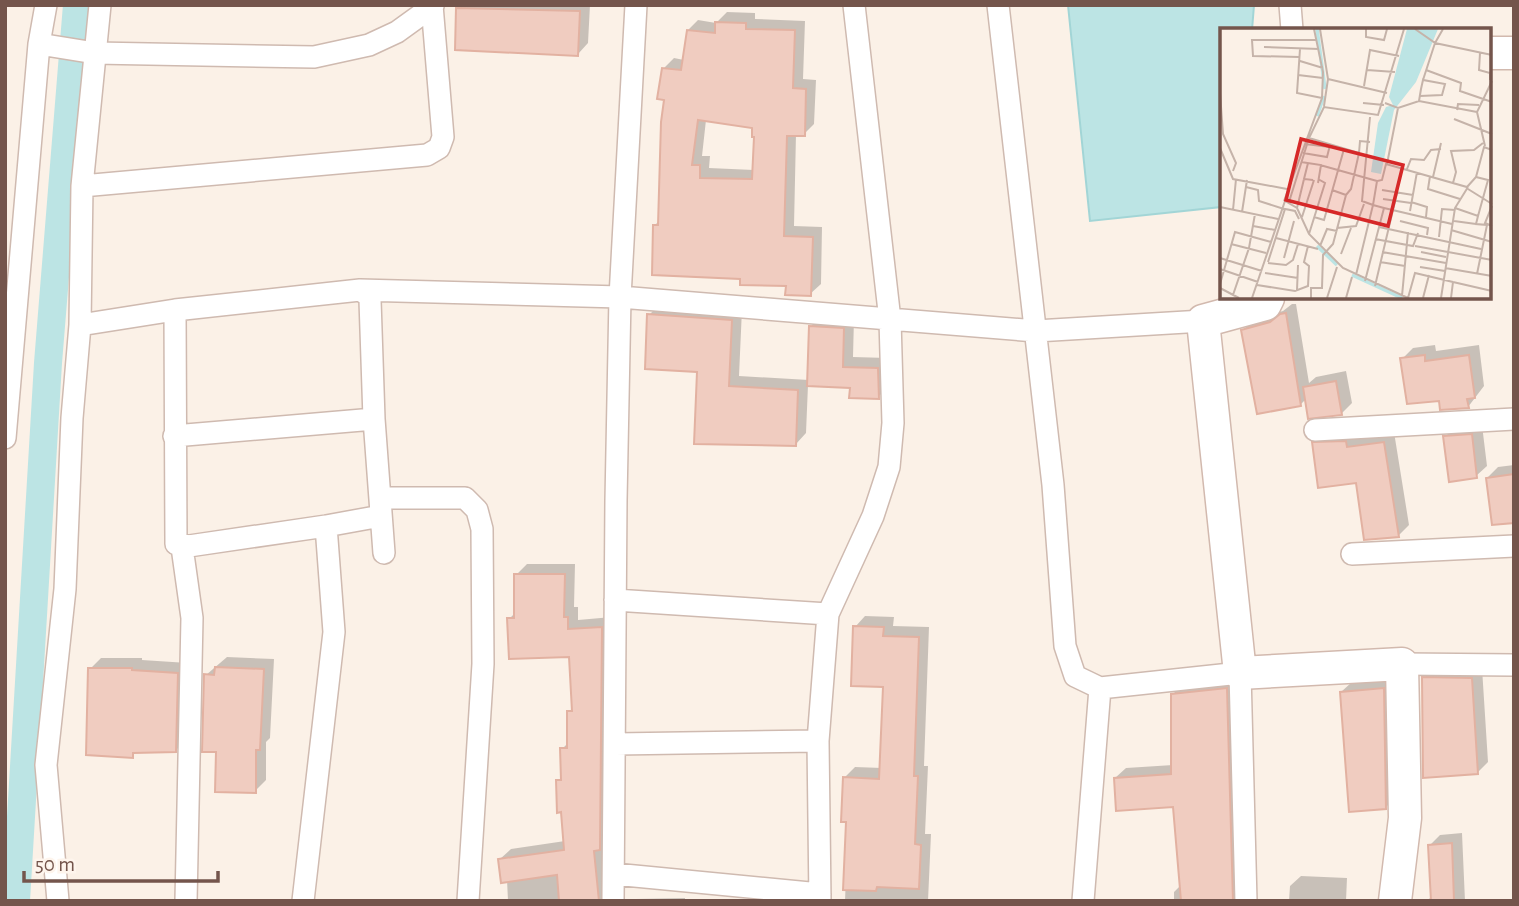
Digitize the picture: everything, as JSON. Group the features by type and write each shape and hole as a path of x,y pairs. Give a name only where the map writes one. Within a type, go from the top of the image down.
{"main road":[{"path":"1491,53 1514,53"},
{"path":"1268,299 1265,304 1203,321 1240,673 1402,664 1405,818 1395,901"}],"street":[{"path":"5,438 45,45 46,5"},
{"path":"58,901 46,765 65,589 72,418 80,325 82,186 100,5"},
{"path":"613,901 620,297 636,5"},
{"path":"614,874 820,897 818,741 828,614 873,516 889,467 893,423 890,320 854,5"},
{"path":"998,5 1053,485 1065,646 1075,676 1100,688 1240,673 1246,901"},
{"path":"1290,5 1292,28"},
{"path":"45,45 94,53 314,57 369,45 397,32 433,6"},
{"path":"82,186 426,155 439,148 443,137 433,6"},
{"path":"360,289 370,300 374,419 384,553"},
{"path":"80,325 176,310 360,289 620,297 1036,331 1203,321"},
{"path":"176,310 174,541 182,547 192,618 186,901"},
{"path":"174,436 374,419"},
{"path":"1315,430 1514,419"},
{"path":"182,547 326,526 380,507 465,498 477,510 482,529 483,664 468,901"},
{"path":"303,901 334,632 326,526"},
{"path":"1352,554 1514,546"},
{"path":"615,600 828,614"},
{"path":"1402,664 1514,665"},
{"path":"1083,901 1100,688"},
{"path":"616,744 818,741"}],"water":[{"path":"1068,5 1254,5 1252,28 1220,28 1220,207 1090,221"}],"building":[{"path":"456,8 580,11 578,56 455,50"},
{"path":"715,22 746,23 746,29 795,30 793,88 806,89 805,136 787,136 784,236 813,237 811,296 785,295 786,286 740,285 740,279 652,275 653,225 658,225 664,100 657,99 662,68 681,70 687,30 715,33","holes":["698,120 752,128 752,179 700,178 700,165 692,165"]},
{"path":"1286,313 1301,406 1257,414 1241,330 1270,322"},
{"path":"647,314 732,320 729,386 798,390 796,446 694,444 697,372 645,369"},
{"path":"809,326 844,328 843,367 878,368 879,399 849,398 850,388 807,386"},
{"path":"1425,355 1425,361 1469,355 1475,398 1467,399 1469,408 1440,410 1439,401 1407,404 1400,358"},
{"path":"1336,381 1342,415 1308,419 1303,387"},
{"path":"1472,434 1477,478 1449,482 1443,436"},
{"path":"1346,441 1347,447 1384,442 1399,537 1364,540 1356,483 1318,488 1312,442"},
{"path":"1514,474 1514,523 1492,525 1486,478"},
{"path":"514,574 565,574 564,617 568,617 568,629 602,627 600,850 594,851 599,901 559,901 557,875 501,883 498,859 564,850 561,812 557,813 556,780 561,780 560,748 567,748 567,711 572,711 569,657 509,659 507,618 514,618"},
{"path":"853,626 884,627 883,636 919,637 914,776 918,776 915,844 921,845 919,889 877,887 876,891 843,890 846,822 841,822 843,777 879,779 883,687 851,686"},
{"path":"215,667 264,669 260,750 256,750 256,793 215,792 216,752 202,752 204,674 214,675"},
{"path":"88,668 132,668 178,673 176,752 133,753 133,758 86,755"},
{"path":"1422,677 1472,678 1478,774 1423,778"},
{"path":"1227,688 1233,901 1181,901 1173,807 1116,811 1114,778 1171,774 1171,694"},
{"path":"1384,688 1386,809 1349,812 1340,692"},
{"path":"1452,843 1454,901 1431,901 1428,845"}],"waterway":[{"path":"16,901 48,363 77,5"}]}
